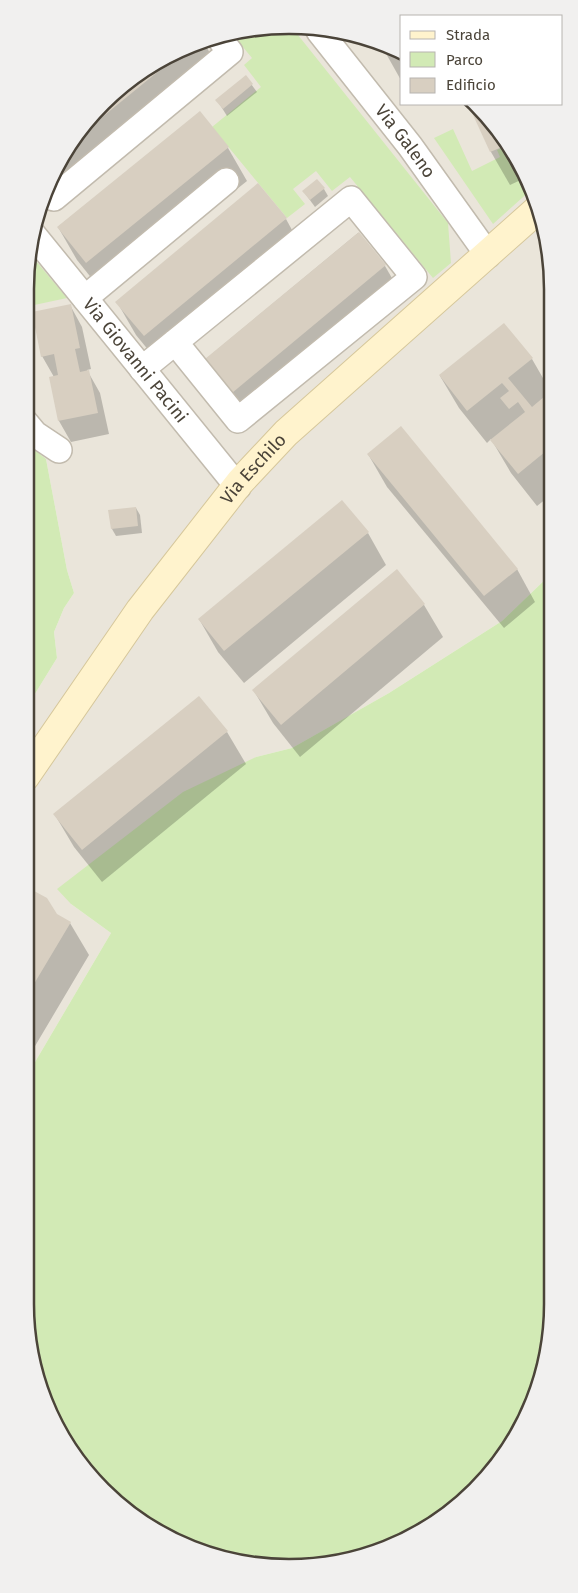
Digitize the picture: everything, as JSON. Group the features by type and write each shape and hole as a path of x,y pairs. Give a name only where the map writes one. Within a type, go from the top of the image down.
{"main road":[{"name":"Via Eschilo","path":"34,764 140,610 238,487 280,440 533,214"}],"street":[{"name":"Via Galeno","path":"322,36 410,146 488,255"},
{"path":"51,195 54,198 230,52 222,42"},
{"path":"85,298 226,181"},
{"path":"142,369 175,342 351,199 414,277 238,420 175,342"},
{"name":"Via Giovanni Pacini","path":"39,241 238,487"},
{"path":"34,433 58,450"}],"shaded area":[{"path":"272,34 322,36 355,42 400,59 400,105 465,105 492,134 510,161 525,191 536,223 544,272 544,581 502,621 389,693 292,748 256,757 71,904 111,933 34,1064 34,695 57,658 54,632 64,608 74,593 67,570 46,459 34,449 34,272 42,223 53,191 77,147 97,121 134,86 176,60 223,42"}],"green space":[{"path":"272,34 297,34 448,223 451,263 433,278 350,177 332,191 316,171 293,189 305,204 287,218 212,127 261,87 244,65 252,58 237,39"},
{"path":"453,129 472,171 500,157 497,150 501,148 526,194 493,224 434,138"},
{"path":"35,260 67,298 34,305"},
{"path":"34,449 46,459 67,570 74,593 64,608 54,632 57,658 34,695"},
{"path":"544,581 544,1321 536,1370 518,1417 492,1459 457,1496 417,1525 371,1546 322,1557 272,1559 223,1551 191,1540 161,1525 134,1507 97,1472 68,1432 53,1402 42,1370 34,1321 34,1064 111,933 71,904 57,889 183,792 256,757 292,748 389,693 502,621"}],"building":[{"path":"165,66 96,122 134,86"},
{"path":"246,75 253,84 223,109 215,100"},
{"path":"200,111 229,147 86,263 57,227"},
{"path":"471,111 501,147 490,152"},
{"path":"317,179 325,188 310,200 302,191"},
{"path":"258,183 287,218 144,336 115,302"},
{"path":"359,232 386,265 232,393 205,359"},
{"path":"71,304 80,348 75,349 80,372 89,370 98,413 58,421 49,377 58,375 54,354 41,357 34,322 34,312"},
{"path":"504,323 533,358 508,378 532,407 544,397 544,453 518,474 490,440 525,412 518,402 509,409 500,398 509,391 502,383 467,411 439,375"},
{"path":"401,426 518,569 484,596 367,454"},
{"path":"342,500 369,532 224,651 198,619"},
{"path":"136,507 138,526 111,529 108,510"},
{"path":"397,569 425,604 281,725 252,690"},
{"path":"199,696 228,731 82,850 53,814"},
{"path":"34,891 47,898 57,914 71,922 34,984"}]}
